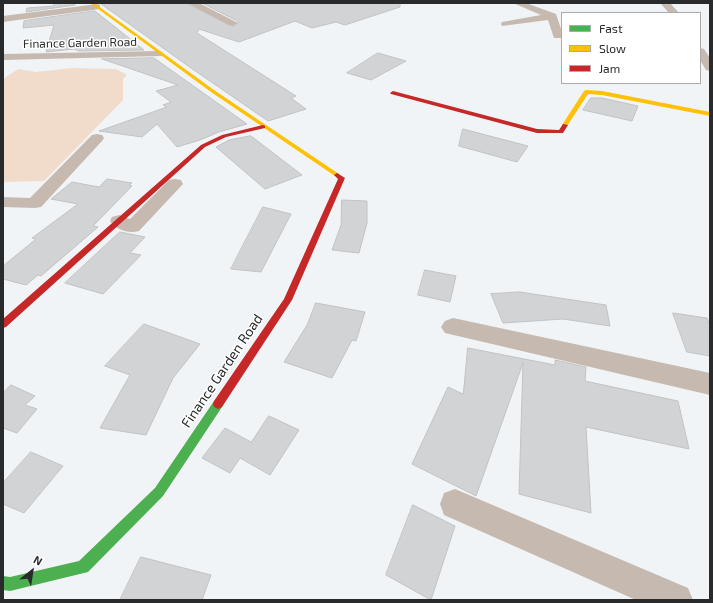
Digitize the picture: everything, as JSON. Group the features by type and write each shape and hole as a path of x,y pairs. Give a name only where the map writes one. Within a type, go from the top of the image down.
{"street":[{"path":"192,3 233,23"},
{"path":"518,3 557,16"},
{"path":"665,3 673,12"},
{"name":"Finance Garden Road","path":"3,19 94,5 158,54 263,127 342,178 288,300 159,492 83,566 10,584 3,583"},
{"path":"506,24 557,16"},
{"path":"557,16 558,36"},
{"name":"Finance Garden Road","path":"3,57 158,54"},
{"path":"701,54 710,67"},
{"path":"393,94 537,131 561,132 586,92 710,114"},
{"path":"3,324 203,146 224,136 263,127"},
{"path":"3,202 35,203 97,138"},
{"path":"119,221 132,227 175,184"},
{"path":"453,327 710,384"},
{"path":"454,504 676,600"}],"shaded area":[{"path":"72,68 116,69 127,75 123,79 123,100 44,181 3,182 3,79 18,69 36,72"}],"building":[{"path":"75,3 75,5 26,12 27,8 54,6 54,4"},
{"path":"186,3 233,27 239,22 202,3 400,3 400,7 345,25 336,22 312,28 295,21 239,42 199,29 197,33 296,96 291,98 306,109 268,121 101,4"},
{"path":"95,11 144,50 79,51 74,49 46,52 54,25 23,28 24,21"},
{"path":"378,53 406,61 371,80 347,73"},
{"path":"154,58 247,124 177,147 157,124 142,137 99,131 167,107 163,105 171,102 156,91 178,85 102,59"},
{"path":"591,98 602,98 638,106 632,121 583,110"},
{"path":"463,129 528,146 517,162 459,146"},
{"path":"251,136 302,175 265,189 216,147 229,140"},
{"path":"107,179 132,183 129,185 132,186 93,226 98,227 41,276 38,275 26,285 3,279 3,266 36,239 32,238 78,204 51,199 72,182 99,187"},
{"path":"342,200 367,201 367,223 359,253 332,250 341,225"},
{"path":"263,207 291,214 261,272 231,269"},
{"path":"120,232 145,237 130,253 141,255 103,294 65,283"},
{"path":"425,270 456,276 450,302 418,295"},
{"path":"520,292 606,305 610,326 563,319 503,323 491,294"},
{"path":"316,303 365,312 356,341 352,340 332,378 284,362 307,325"},
{"path":"673,313 707,318 710,326 710,356 687,352"},
{"path":"144,324 200,344 173,378 146,435 100,428 130,375 105,366"},
{"path":"468,348 555,365 555,360 586,367 585,381 678,401 689,449 586,427 591,513 519,494 523,363 476,496 412,464 448,387 463,394"},
{"path":"11,385 35,396 25,405 37,409 17,433 3,428 3,393"},
{"path":"269,416 299,430 270,475 240,458 230,473 202,458 225,428 251,442"},
{"path":"31,452 63,466 24,513 3,504 3,483"},
{"path":"413,505 455,526 431,600 386,575"},
{"path":"141,557 211,575 202,600 120,600"}],"traffic: fast":[{"path":"3,583 10,584 83,567 159,492 218,404"}],"traffic: slow":[{"path":"92,3 152,48 274,134 337,175"},
{"path":"565,125 586,92 602,93 710,114"}],"traffic: jam":[{"path":"393,93 537,131 561,132 565,125"},
{"path":"3,324 203,146 224,136 263,127"},
{"path":"218,404 288,300 342,178 337,175"}]}
